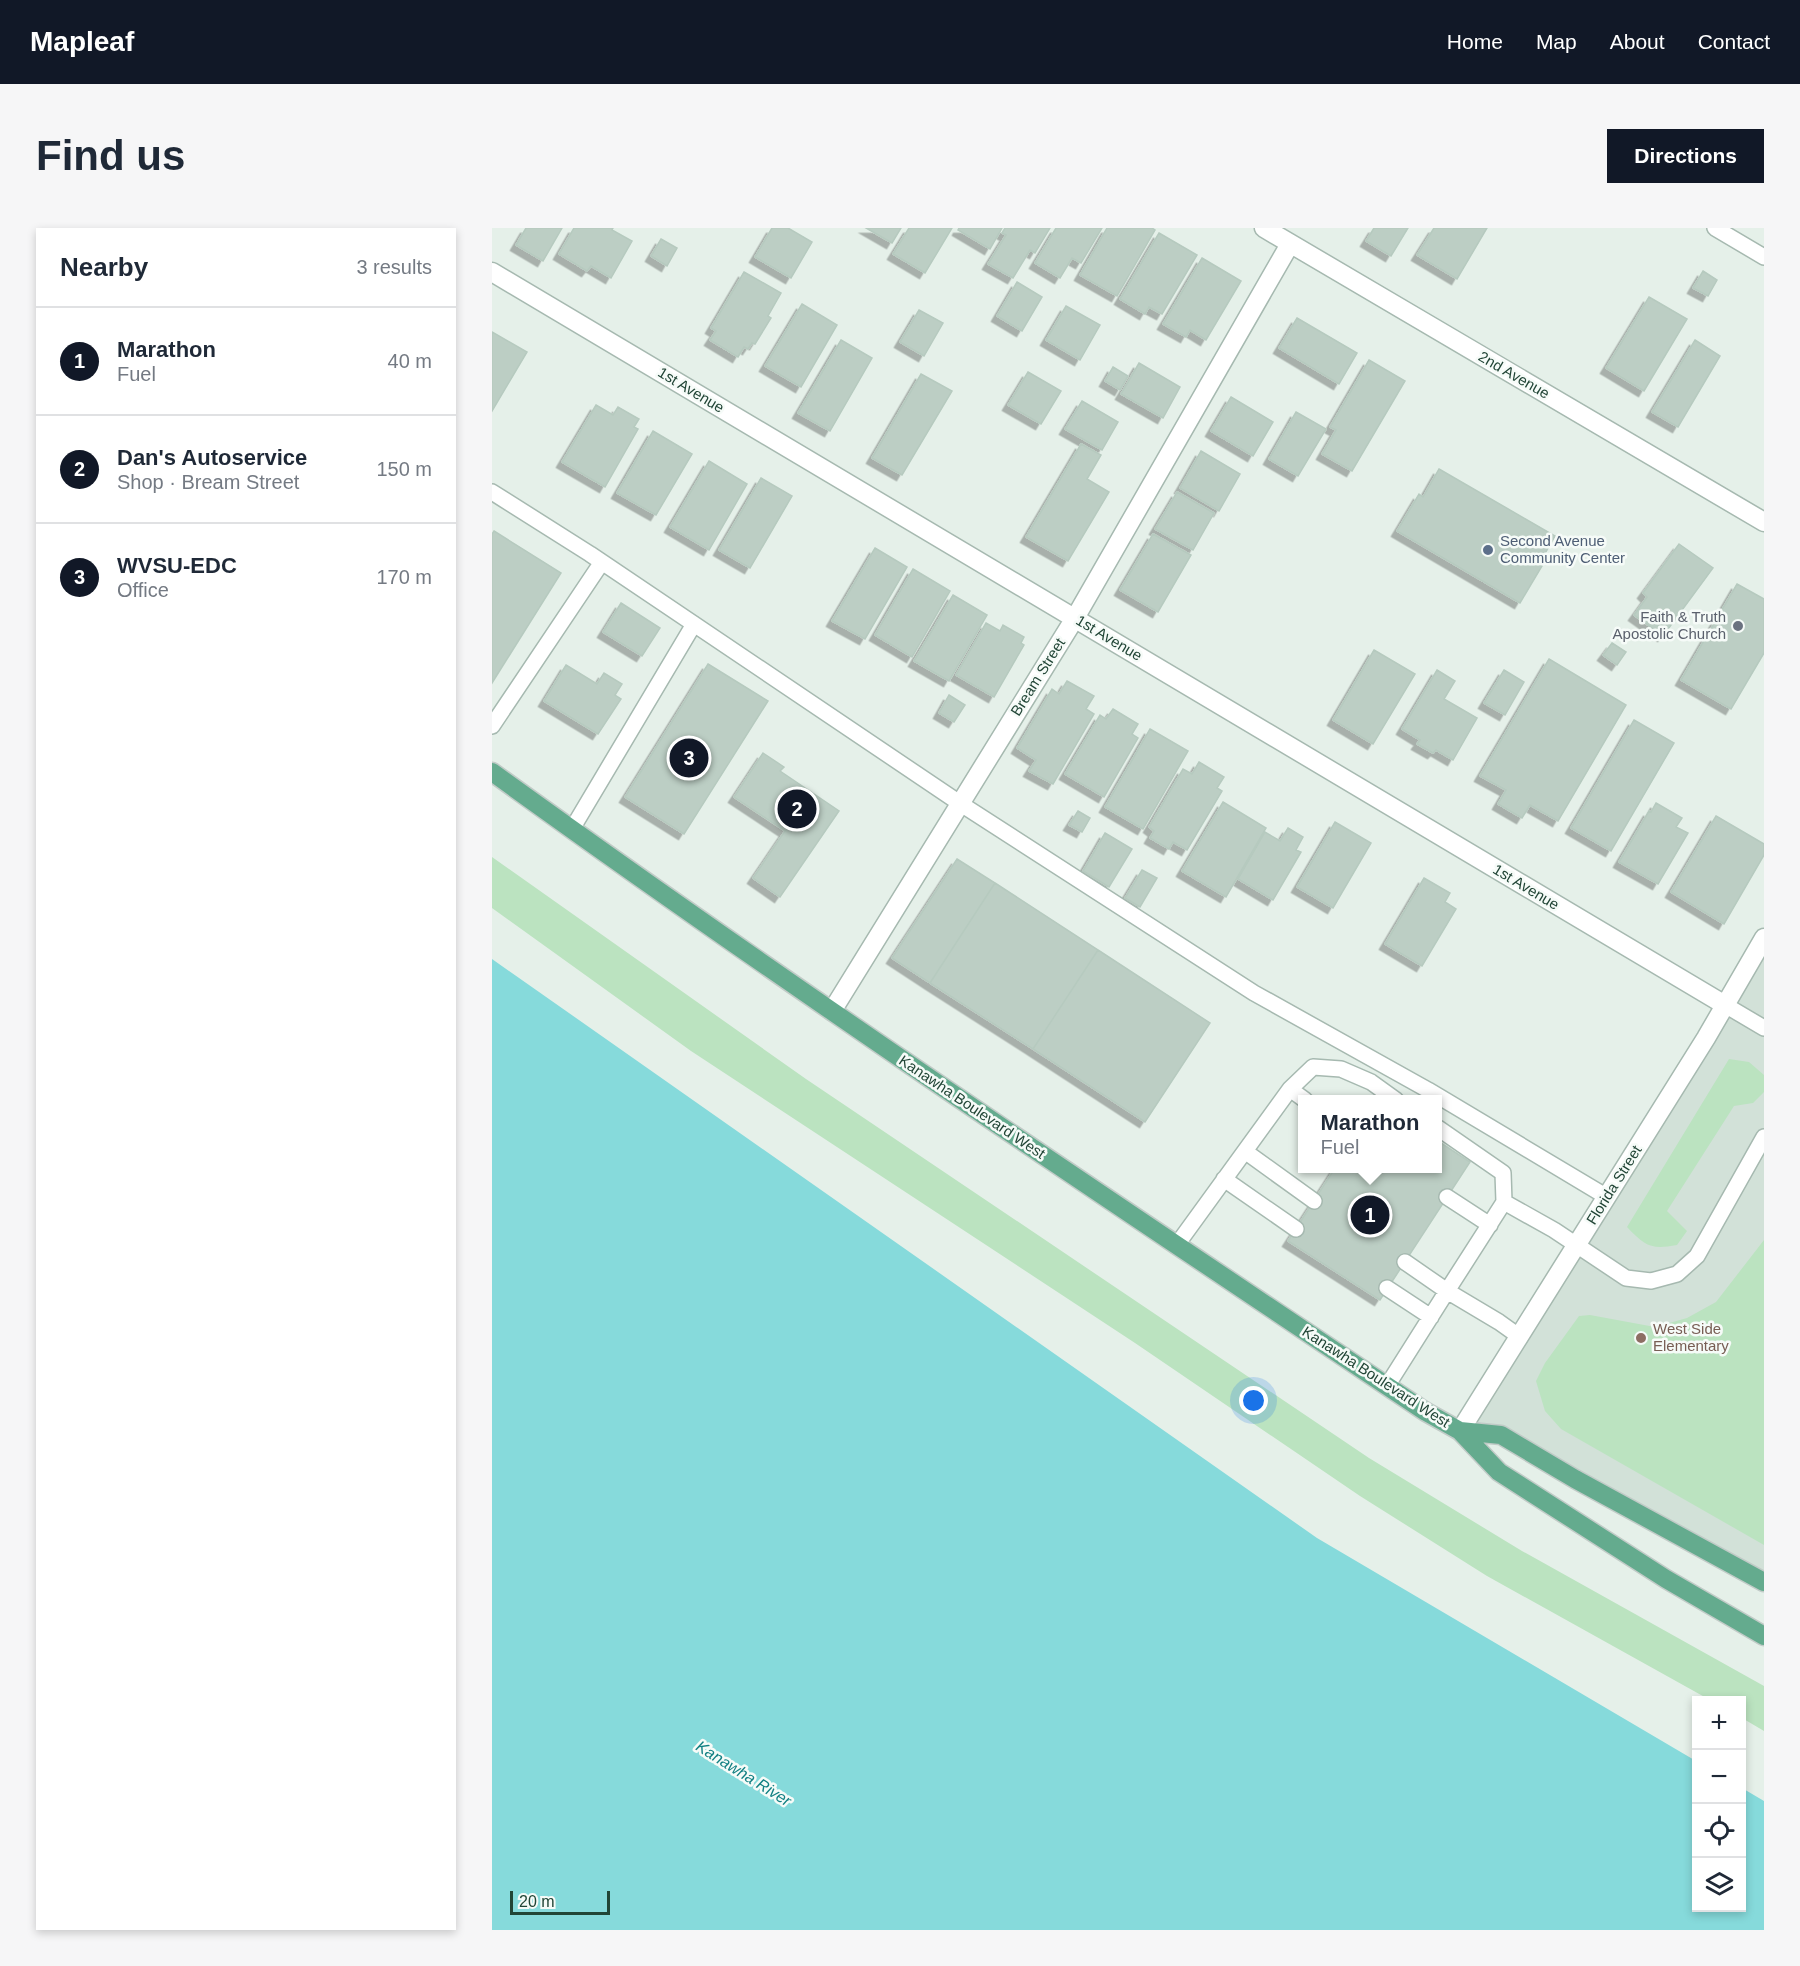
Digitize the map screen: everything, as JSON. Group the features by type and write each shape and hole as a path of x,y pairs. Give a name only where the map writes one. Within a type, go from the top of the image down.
{"main road":[{"name":"Kanawha Boulevard West","path":"492,772 832,1011 1176,1246 1426,1412 1460,1431 1499,1473 1666,1579 1764,1636"},
{"name":"Kanawha Boulevard West","path":"1460,1431 1501,1435 1575,1479 1764,1582"}],"street":[{"name":"2nd Avenue","path":"1264,228 1764,522"},
{"name":"Bream Street","path":"832,1011 1075,618 1290,244"},
{"name":"1st Avenue","path":"492,272 1725,1005"},
{"name":"Florida Street","path":"1460,1431 1607,1197 1764,938"}],"lane":[{"path":"1715,228 1764,257"},
{"path":"494,498 602,562 961,804 1254,993 1436,1095"},
{"path":"492,726 602,562"},
{"path":"572,829 694,624"},
{"path":"1725,1005 1764,1028"},
{"path":"1176,1246 1290,1089 1313,1067 1341,1069 1371,1082 1389,1095"},
{"path":"1290,1089 1298,1095"},
{"path":"1442,1098 1607,1197"},
{"path":"1387,1386 1504,1202 1503,1173 1442,1131"},
{"path":"1504,1202 1554,1230 1626,1278 1651,1281 1677,1274 1697,1257 1764,1137"},
{"path":"1246,1152 1314,1201"},
{"path":"1224,1179 1296,1228"},
{"path":"1447,1197 1490,1225"},
{"path":"1405,1262 1520,1337"},
{"path":"1387,1288 1431,1317"}],"shaded area":[{"name":"West Side Elementary","path":"1764,938 1764,1582 1519,1445 1460,1431"}],"green space":[{"path":"492,857 806,1079 1369,1458 1522,1551 1764,1686 1764,1731 1746,1720 1746,1696 1703,1696 1487,1576 1360,1496 1135,1343 691,1051 492,908"},
{"path":"1729,1059 1749,1062 1764,1075 1764,1092 1753,1103 1734,1106 1667,1211 1687,1231 1677,1245 1654,1247 1649,1245 1627,1227"},
{"path":"1764,1240 1764,1545 1561,1429 1545,1411 1536,1381 1545,1363 1579,1316 1590,1315 1655,1327 1687,1318 1716,1302"}],"water":[{"name":"Kanawha River","path":"492,959 1317,1538 1692,1759 1692,1912 1746,1912 1746,1790 1764,1801 1764,1930 492,1930"}],"building":[{"path":"526,228 562,228 543,261 516,245"},
{"path":"574,228 613,228 612,230 632,241 611,278 591,266 587,271 559,254"},
{"path":"772,228 788,228 812,242 791,278 755,257"},
{"path":"866,228 901,228 892,243"},
{"path":"909,228 952,228 925,273 893,254"},
{"path":"959,228 1002,228 990,249 958,230"},
{"path":"1005,228 1050,228 1035,253 1030,250 1013,278 988,264 1006,235 1002,233"},
{"path":"1056,228 1102,228 1081,263 1072,258 1060,278 1035,263"},
{"path":"1107,228 1152,228 1155,230 1117,296 1080,275"},
{"path":"1374,228 1408,228 1391,256 1366,241"},
{"path":"1434,228 1487,228 1457,279 1417,255"},
{"path":"1159,233 1197,255 1162,314 1149,307 1145,314 1120,299"},
{"path":"661,239 677,248 667,266 651,256"},
{"path":"1202,258 1241,281 1206,340 1190,330 1186,337 1163,324"},
{"path":"1703,271 1717,280 1708,296 1693,288"},
{"path":"744,272 781,293 768,316 771,318 755,344 752,343 748,349 744,347 738,357 710,340 716,331 711,328"},
{"path":"1017,282 1042,297 1022,331 997,316"},
{"path":"1649,297 1687,319 1644,391 1606,368"},
{"path":"802,304 837,325 801,387 765,366"},
{"path":"1066,306 1100,325 1080,360 1046,340"},
{"path":"919,310 943,323 924,356 900,342"},
{"path":"1297,318 1357,353 1339,384 1279,348"},
{"path":"492,332 527,352 492,411"},
{"path":"841,340 872,358 830,431 798,413"},
{"path":"1695,340 1720,356 1678,427 1652,412"},
{"path":"1369,360 1405,381 1352,471 1322,454 1336,430 1330,427"},
{"path":"1139,363 1180,387 1163,418 1121,394"},
{"path":"1113,367 1128,376 1120,390 1105,381"},
{"path":"1028,372 1061,391 1041,424 1008,405"},
{"path":"921,374 952,391 902,475 872,458"},
{"path":"1231,397 1273,422 1253,456 1211,431"},
{"path":"1082,401 1118,422 1102,450 1065,429"},
{"path":"596,405 613,415 618,407 639,419 634,427 638,429 605,487 562,462"},
{"path":"1296,412 1326,429 1298,476 1269,459"},
{"path":"653,431 692,454 656,515 617,493"},
{"path":"1081,444 1101,455 1087,479 1109,492 1068,561 1026,537"},
{"path":"1201,451 1240,474 1219,511 1180,488"},
{"path":"709,461 747,484 709,550 670,527"},
{"name":"Second Avenue Community Center","path":"1439,469 1555,536 1539,564 1542,566 1520,603 1397,531 1419,494 1423,497"},
{"path":"761,478 792,496 750,568 719,550"},
{"path":"1177,492 1214,513 1193,550 1155,529"},
{"path":"494,531 561,573 492,683 492,534"},
{"path":"1153,534 1191,555 1158,612 1120,590"},
{"path":"1679,544 1713,568 1663,636 1634,615 1647,597 1643,593"},
{"path":"875,548 907,567 865,639 832,621"},
{"path":"913,569 950,591 912,657 875,635"},
{"name":"Faith & Truth Apostolic Church","path":"1737,584 1764,599 1764,653 1731,709 1681,680"},
{"path":"953,595 987,615 949,681 914,661"},
{"path":"621,603 660,628 642,656 603,632"},
{"path":"986,623 1000,631 1003,625 1024,637 1021,643 1024,645 994,697 956,675"},
{"path":"1612,643 1626,652 1617,665 1603,655"},
{"path":"1374,650 1415,674 1373,744 1333,720"},
{"path":"1549,659 1626,705 1558,821 1530,805 1522,818 1498,804 1506,790 1480,776"},
{"path":"708,664 768,701 684,834 625,797"},
{"path":"566,665 597,684 604,673 622,684 615,695 621,699 598,734 544,701"},
{"path":"1437,670 1455,681 1444,699 1477,718 1453,760 1436,750 1433,753 1417,744 1420,740 1402,729"},
{"path":"1504,670 1524,682 1505,715 1484,703"},
{"path":"1067,681 1094,696 1086,709 1094,714 1053,784 1029,771 1036,760 1017,748 1052,689 1059,694"},
{"path":"949,695 965,705 954,722 939,713"},
{"path":"1113,709 1138,724 1132,734 1138,738 1104,797 1065,774 1100,715 1106,719"},
{"path":"1634,720 1674,743 1611,851 1571,828"},
{"path":"1150,729 1188,751 1143,829 1105,807"},
{"path":"763,753 784,767 780,771 839,811 780,897 753,878 785,831 734,797"},
{"path":"1199,762 1224,777 1217,788 1222,791 1187,850 1173,842 1169,849 1150,838 1154,831 1149,827 1183,769 1192,774"},
{"path":"1223,802 1266,828 1226,897 1182,871"},
{"path":"1656,803 1682,818 1676,827 1688,833 1658,884 1619,862"},
{"path":"1078,811 1090,818 1082,832 1069,825"},
{"path":"1716,816 1764,844 1764,855 1724,924 1671,892"},
{"path":"1335,822 1371,843 1333,908 1297,887"},
{"path":"1288,828 1303,837 1296,850 1301,852 1273,900 1238,879 1265,832 1280,841"},
{"path":"1105,833 1132,849 1109,887 1083,871"},
{"path":"957,859 995,883 930,983 892,958"},
{"path":"1142,870 1157,878 1140,907 1125,898"},
{"path":"1424,878 1450,893 1445,902 1456,909 1422,966 1385,944"},
{"path":"995,883 1098,950 1033,1049 930,983"},
{"path":"1098,950 1210,1023 1145,1122 1033,1049"},
{"path":"1442,1144 1470,1162 1380,1300 1288,1241 1332,1173 1442,1173"}],"place":[{"name":"Second Avenue Community Center","path":"1488,550"},
{"name":"Faith & Truth Apostolic Church","path":"1738,626"},
{"name":"WVSU-EDC","path":"689,758"},
{"name":"Dan's Autoservice","path":"797,809"},
{"name":"Marathon","path":"1370,1215"},
{"name":"West Side Elementary","path":"1641,1338"}]}
